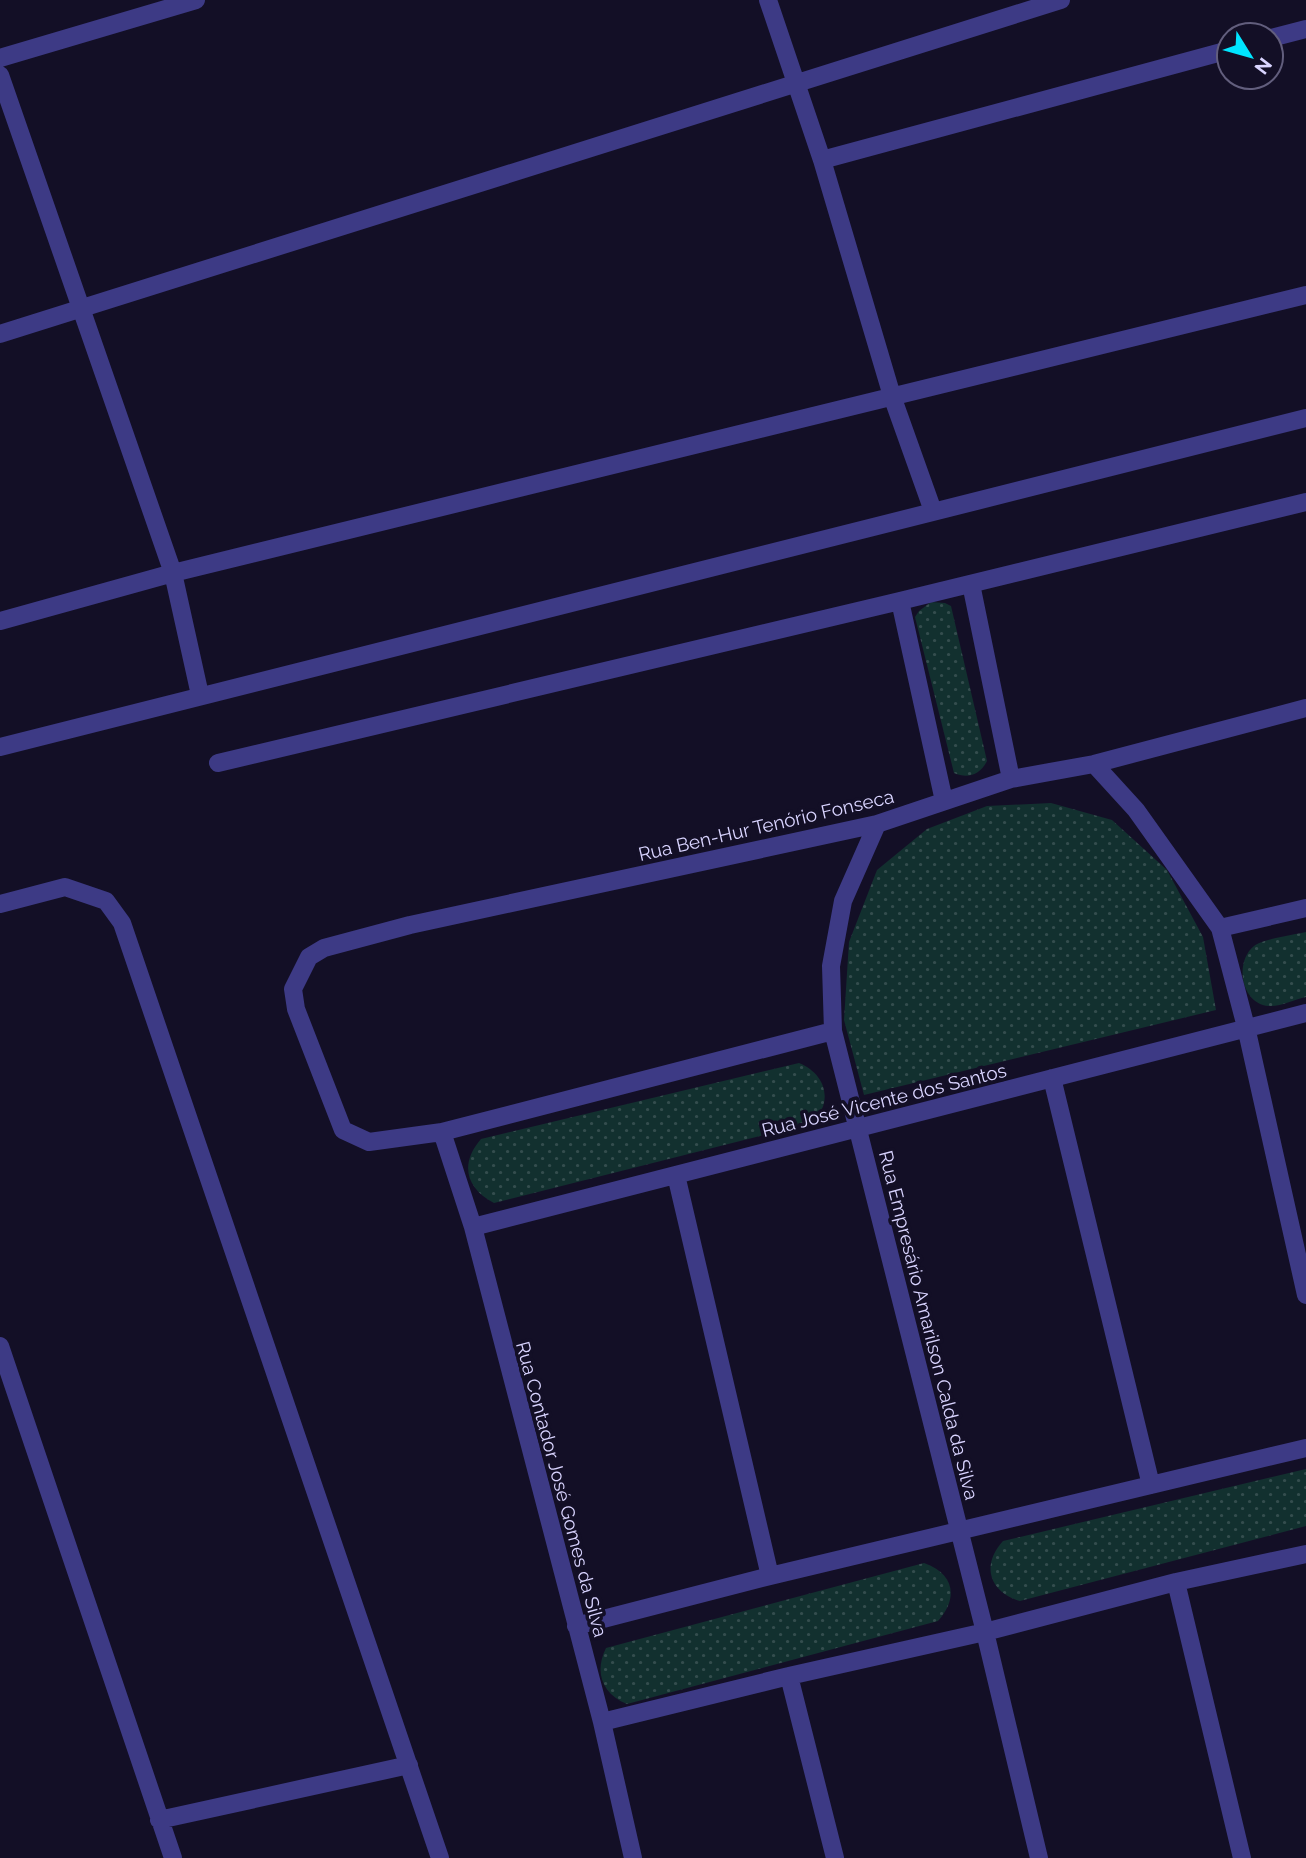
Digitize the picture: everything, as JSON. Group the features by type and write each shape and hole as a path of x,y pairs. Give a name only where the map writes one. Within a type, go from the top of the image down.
{"street":[{"path":"0,58 196,0"},
{"path":"768,0 822,160 892,396 933,511"},
{"path":"0,334 1061,0"},
{"path":"1285,34 1306,29"},
{"path":"822,160 1215,54"},
{"path":"0,75 173,573 200,695"},
{"path":"0,621 173,573 1306,295"},
{"path":"0,747 1306,418"},
{"path":"218,762 1306,502"},
{"path":"971,584 1011,779"},
{"path":"900,601 944,801"},
{"name":"Rua Ben-Hur Tenório Fonseca","path":"442,1132 369,1142 343,1130 296,1009 293,989 309,957 324,948 410,925 877,824 1011,779 1094,764 1306,708"},
{"path":"1094,764 1136,810 1220,928 1246,1027 1306,1295"},
{"name":"Rua Empresário Amarilson Calda da Silva","path":"877,824 843,901 831,966 833,1031 985,1632 1039,1858"},
{"path":"0,904 65,887 106,901 122,923 440,1858"},
{"path":"1220,928 1306,908"},
{"name":"Rua José Vicente dos Santos","path":"473,1227 1306,1013"},
{"path":"442,1132 833,1031"},
{"path":"1052,1078 1151,1485"},
{"name":"Rua Contador José Gomes da Silva","path":"442,1132 473,1227 602,1722 633,1858"},
{"path":"676,1174 770,1576"},
{"path":"0,1346 173,1858"},
{"path":"576,1626 958,1530 1306,1448"},
{"path":"602,1722 985,1632 1176,1582 1306,1554"},
{"path":"1176,1582 1242,1858"},
{"path":"789,1676 835,1858"},
{"path":"159,1819 409,1765"}],"green space":[{"path":"931,602 951,606 987,761 981,770 969,776 954,773 915,617"},
{"path":"1051,803 1112,820 1167,870 1203,937 1216,1010 864,1095 844,1020 849,942 877,870 927,829 987,806"},
{"path":"1306,932 1306,997 1273,1006 1259,1004 1252,998 1244,981 1244,962 1248,953 1264,941"},
{"path":"799,1063 816,1074 824,1089 823,1106 812,1123 494,1203 477,1190 469,1174 470,1157 481,1139"},
{"path":"1306,1469 1306,1526 1020,1601 1001,1591 992,1577 992,1559 1003,1541"},
{"path":"924,1563 942,1573 950,1587 949,1604 938,1621 627,1704 611,1694 603,1681 601,1665 606,1648"}]}
